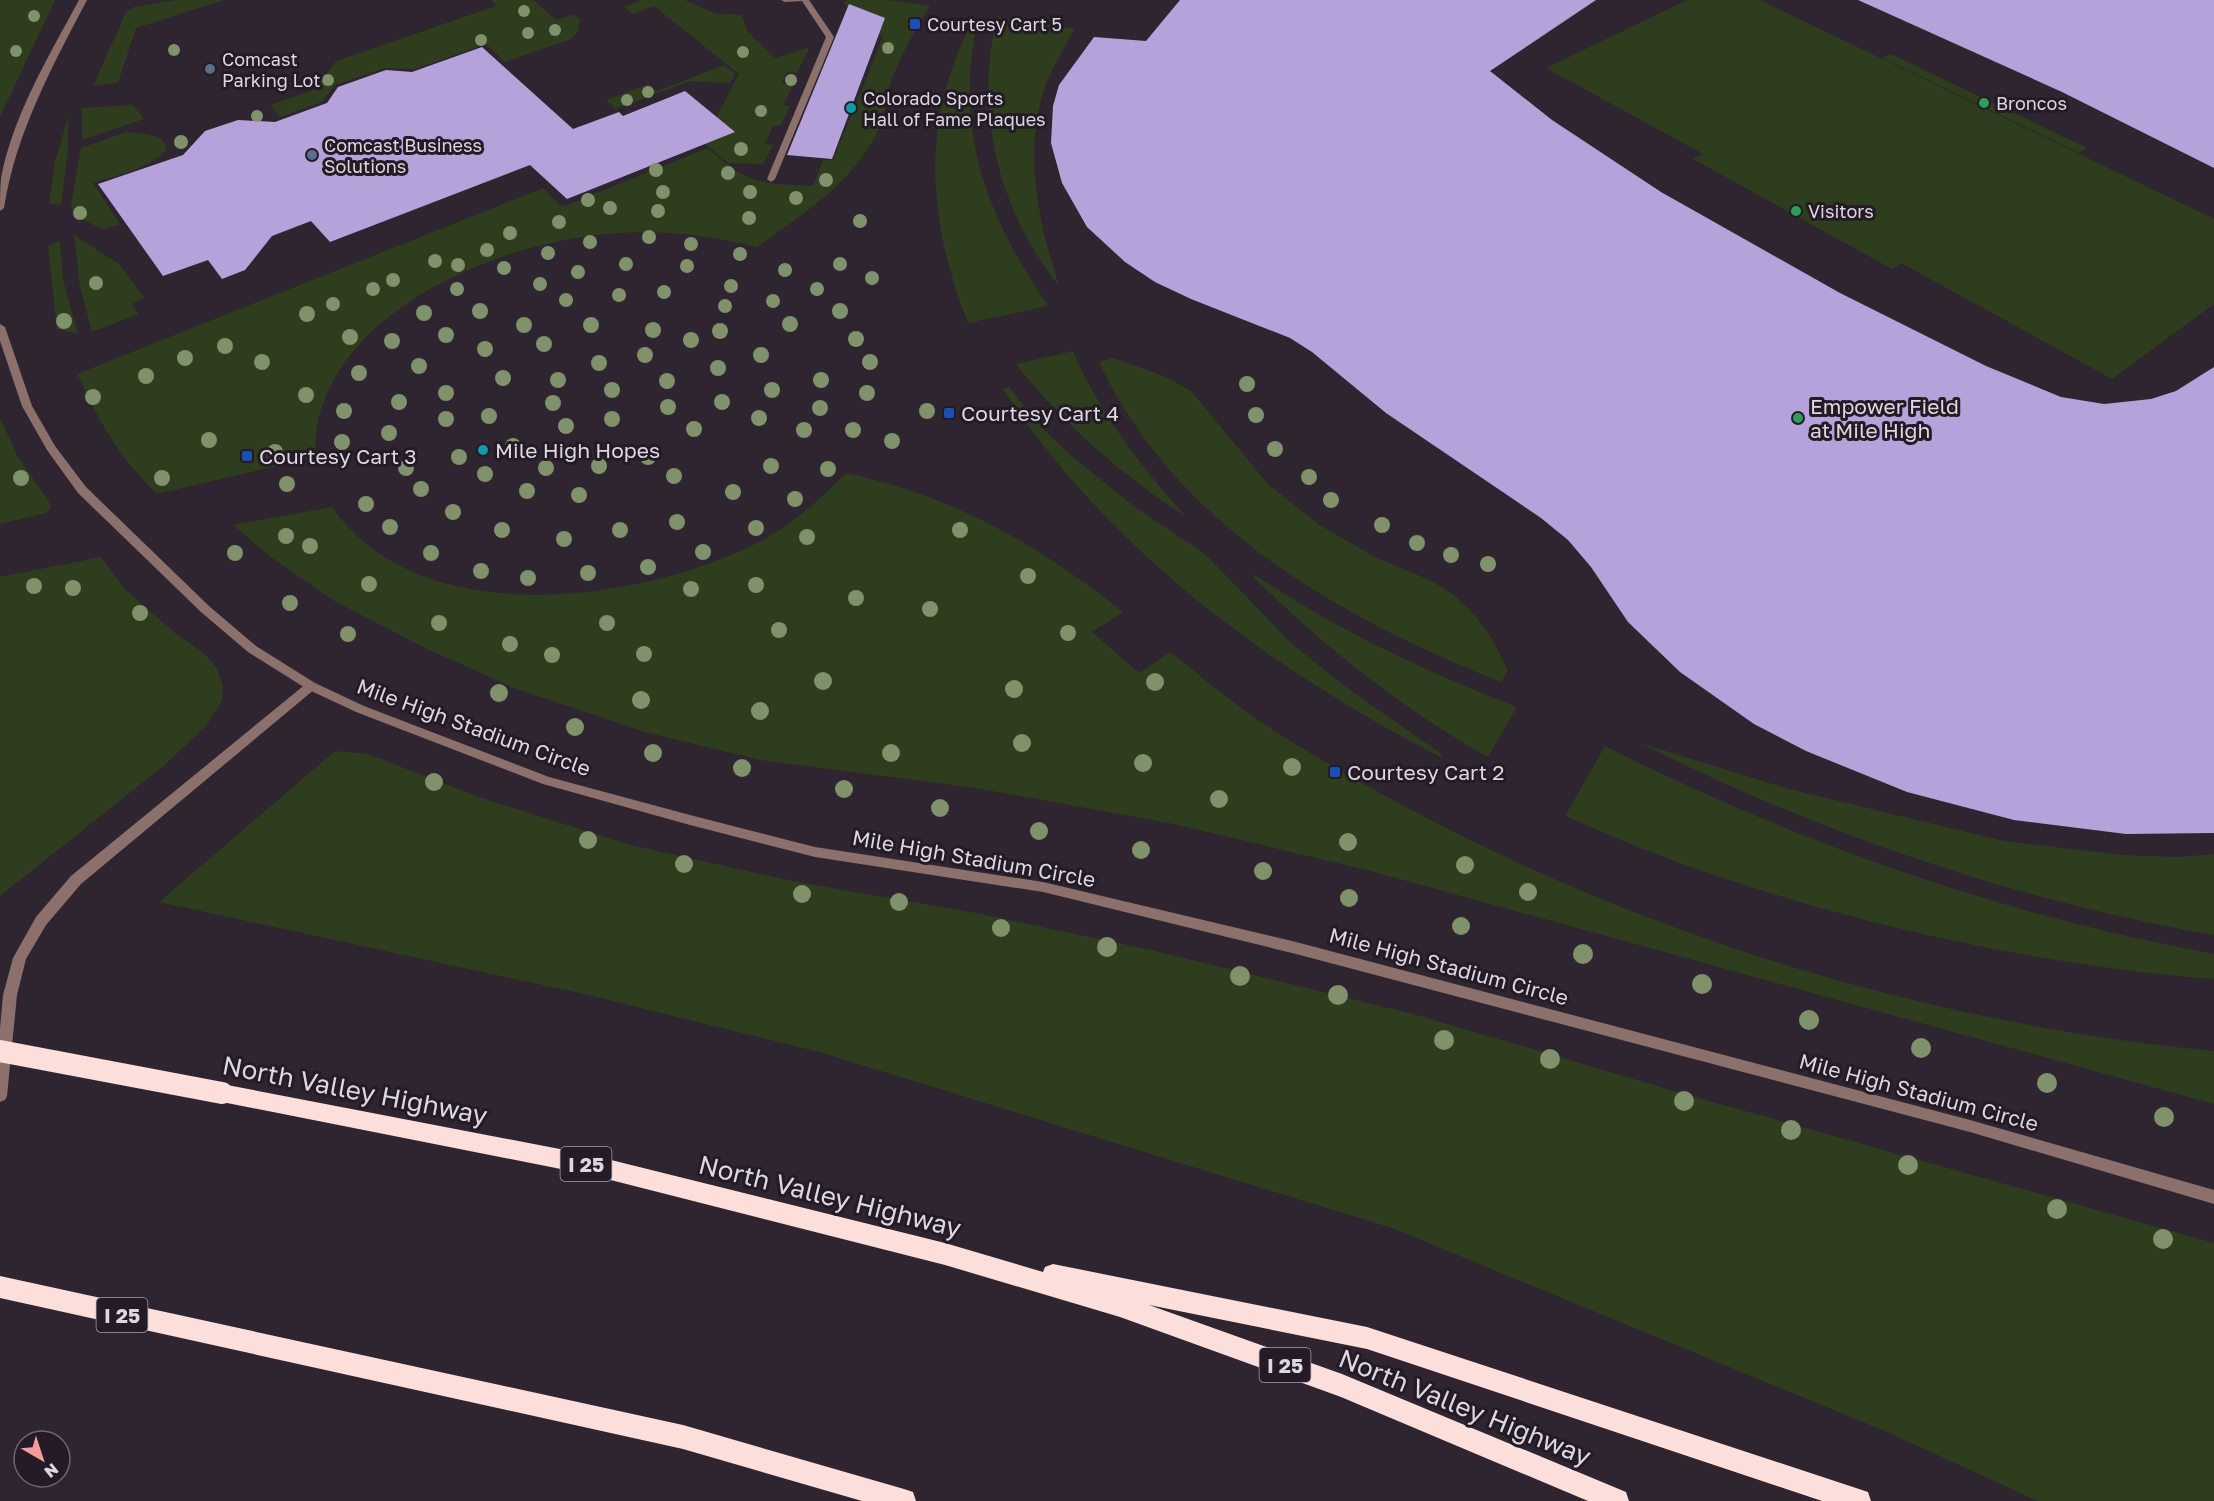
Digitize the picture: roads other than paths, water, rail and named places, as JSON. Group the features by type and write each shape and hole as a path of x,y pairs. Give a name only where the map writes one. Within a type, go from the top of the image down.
{"highway":[{"name":"North Valley Highway","path":"0,1051 591,1165 945,1254 1120,1306 1342,1386 1617,1501"},
{"path":"945,1254 1367,1338 1859,1501"},
{"name":"I 25","path":"0,1287 683,1437 904,1501"}],"street":[{"path":"0,208 10,165 33,97 83,0"},
{"path":"785,0 799,0"},
{"path":"771,179 830,37 806,0"},
{"name":"Mile High Stadium Circle","path":"0,327 27,406 51,448 82,490 205,609 252,649 311,686 360,709 547,781 690,820 815,852 1043,887 1296,948 1970,1126 2214,1197"},
{"path":"0,1096 10,995 20,958 41,921 76,880 311,686"}],"place":[{"name":"Courtesy Cart 5","path":"915,24"},
{"name":"Comcast Parking Lot","path":"210,69"},
{"name":"Broncos","path":"1984,103"},
{"name":"Colorado Sports Hall of Fame Plaques","path":"851,108"},
{"name":"Comcast Business Solutions","path":"312,155"},
{"name":"Visitors","path":"1796,211"},
{"name":"Courtesy Cart 4","path":"949,413"},
{"name":"Empower Field at Mile High","path":"1798,418"},
{"name":"Mile High Hopes","path":"483,450"},
{"name":"Courtesy Cart 3","path":"247,456"},
{"name":"Courtesy Cart 2","path":"1335,772"}]}
